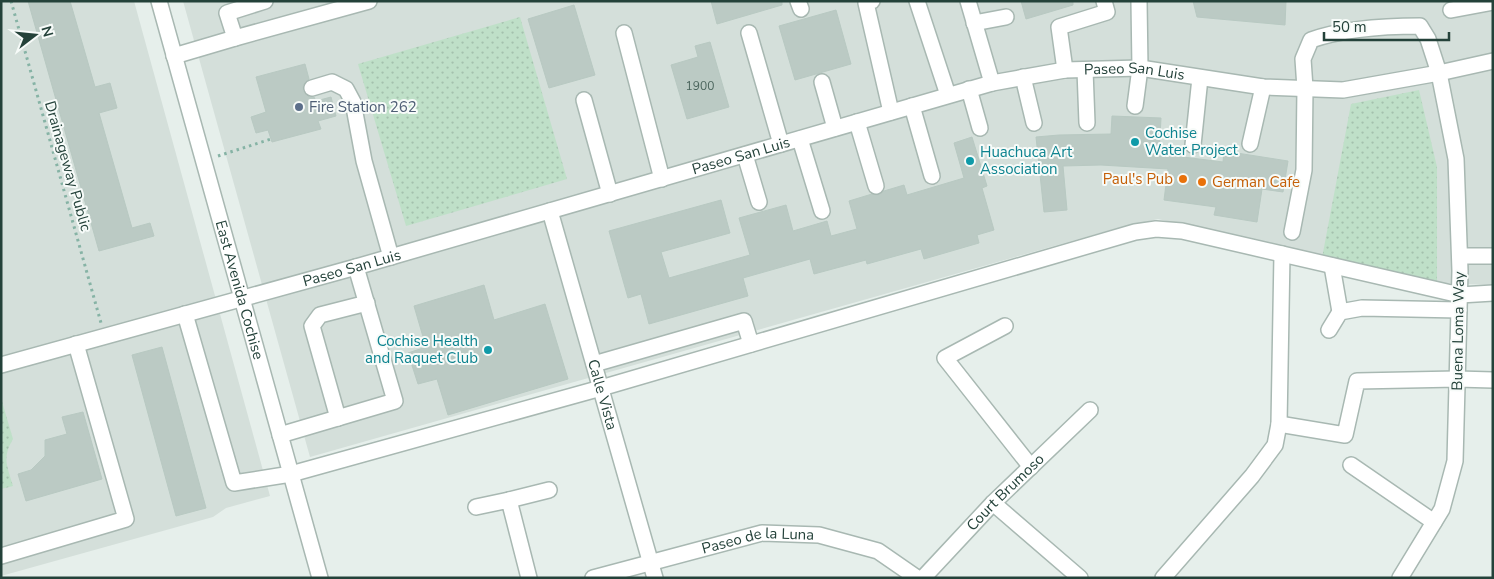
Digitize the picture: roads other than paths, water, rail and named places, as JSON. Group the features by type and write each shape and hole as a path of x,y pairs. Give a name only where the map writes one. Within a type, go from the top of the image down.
{"street":[{"name":"East Avenida Cochise","path":"159,1 320,578"},
{"path":"235,38 225,7 265,1"},
{"path":"174,56 370,1"},
{"path":"872,1 866,3 891,112"},
{"path":"917,1 948,95"},
{"path":"968,1 992,83"},
{"path":"1065,70 1059,26 1107,12 1104,1"},
{"path":"1136,106 1140,68 1139,1"},
{"path":"1451,10 1493,2"},
{"path":"974,23 1006,17"},
{"name":"Buena Loma Way","path":"1305,88 1303,59 1311,40 1325,35 1389,26 1420,26 1428,39 1439,73 1456,159 1460,256 1455,461 1442,509 1404,577"},
{"path":"624,33 662,179"},
{"path":"749,33 781,144"},
{"name":"Paseo San Luis","path":"1,365 356,267 992,83 1065,70 1140,68 1263,87 1344,90 1439,73 1493,60"},
{"path":"1085,70 1087,123"},
{"path":"1023,77 1034,123"},
{"path":"1193,145 1200,78"},
{"path":"312,88 332,82 346,89 353,102 364,161 391,257"},
{"path":"822,82 835,128"},
{"path":"1250,144 1263,87"},
{"path":"1292,232 1304,170 1305,88"},
{"path":"969,90 980,128"},
{"path":"584,100 610,194"},
{"path":"912,106 932,176"},
{"path":"857,122 876,186"},
{"path":"800,139 822,212"},
{"path":"745,155 759,202"},
{"name":"Calle Vista","path":"550,211 655,578"},
{"path":"185,314 234,483 291,474 601,388 1135,232 1156,229 1182,231 1332,266 1459,303"},
{"path":"1163,578 1252,476 1275,445 1280,424 1282,254"},
{"path":"1460,256 1493,256"},
{"path":"1329,330 1340,312 1332,266"},
{"path":"280,435 395,401 356,267"},
{"path":"1340,312 1362,308 1459,303 1493,294"},
{"path":"338,418 312,326 320,315 367,303"},
{"path":"594,364 744,321 751,344"},
{"path":"1005,326 945,358 1031,467"},
{"path":"1,556 126,519 76,344"},
{"path":"1280,424 1345,435 1357,381 1493,380"},
{"name":"Court Brumoso","path":"923,578 993,503 1090,410"},
{"path":"1351,465 1434,522"},
{"path":"476,507 549,490"},
{"path":"509,500 529,578"},
{"path":"993,503 1080,578"},
{"name":"Paseo de la Luna","path":"593,578 650,561 762,533 820,535 878,551 917,578"}],"place":[{"name":"Fire Station 262","path":"299,107"},
{"name":"Cochise Water Project","path":"1135,142"},
{"name":"Huachuca Art Association","path":"970,161"},
{"name":"Paul's Pub","path":"1183,179"},
{"name":"German Cafe","path":"1202,182"},
{"name":"Cochise Health and Raquet Club","path":"488,350"}]}
